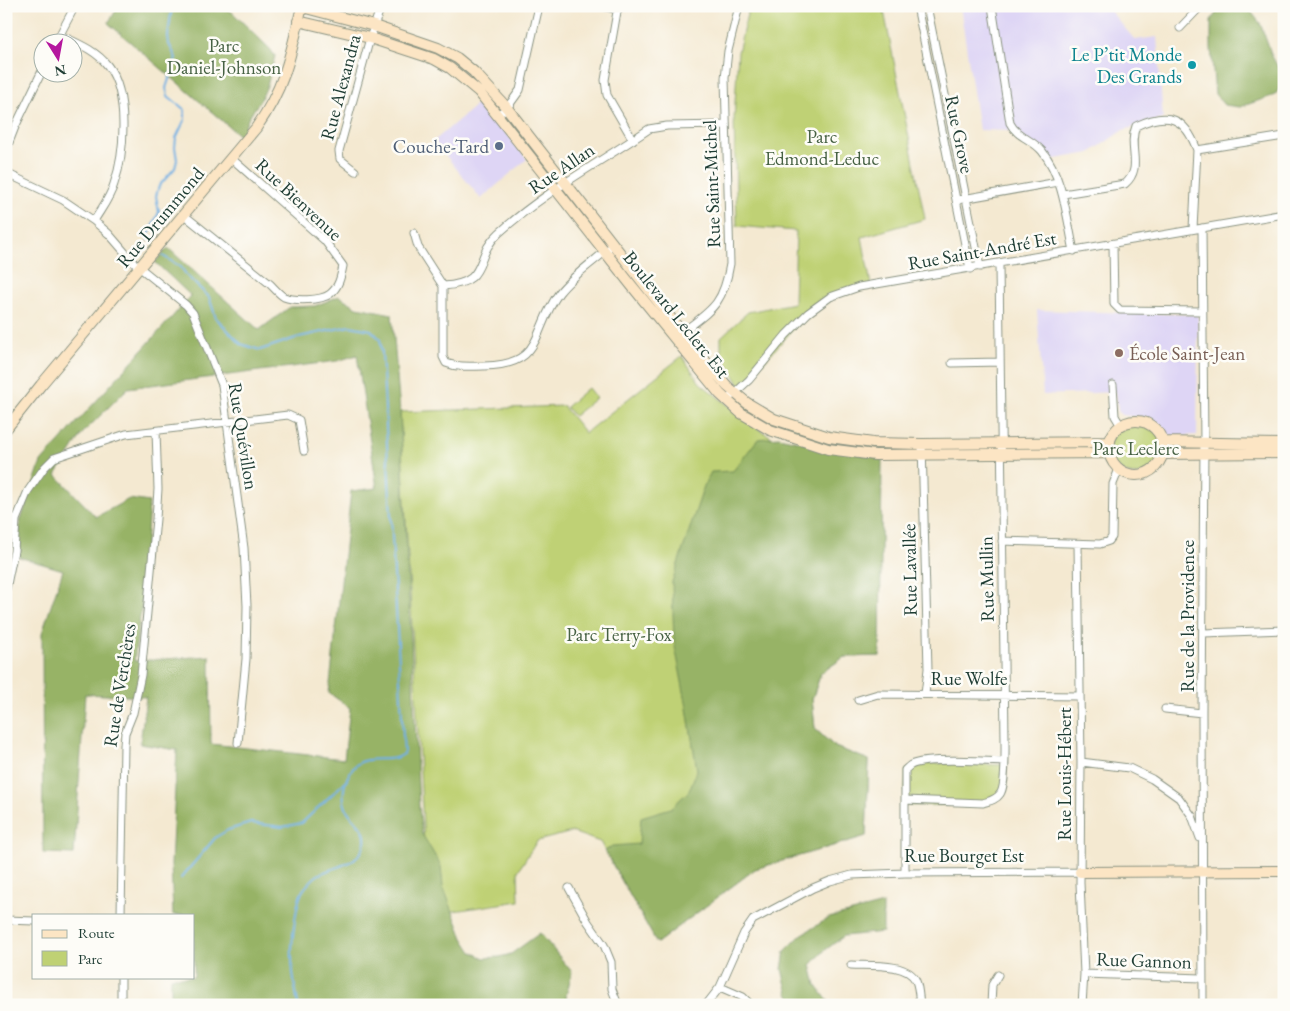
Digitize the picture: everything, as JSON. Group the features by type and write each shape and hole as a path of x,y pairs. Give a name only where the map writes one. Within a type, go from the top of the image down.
{"street":[{"path":"62,32 75,6"},
{"name":"Boulevard Leclerc Est","path":"302,6 374,26 438,48 457,58 474,72 507,108 614,244 720,394 741,412 770,430 828,449 875,454 923,455 1001,448"},
{"name":"Rue Drummond","path":"6,429 40,385 256,128 270,108 281,86 302,6"},
{"name":"Rue Alexandra","path":"355,171 340,159 339,151 370,38 381,6"},
{"path":"497,115 507,108 520,90 539,6"},
{"path":"602,6 618,8 605,80 607,95 633,140"},
{"name":"Rue Saint-Michel","path":"678,336 719,301 726,286 730,264 726,62 739,6"},
{"name":"Rue Grove","path":"917,6 970,269"},
{"name":"Rue Grove","path":"927,6 968,198 980,267"},
{"path":"992,6 1010,123 1014,131 1040,149 1049,160 1063,194 1074,251"},
{"path":"1180,28 1200,6"},
{"name":"Boulevard Leclerc Est","path":"298,21 370,38 434,59 450,68 479,92 604,252 678,336 727,386 747,403 774,419 828,437 873,443 1001,448 1110,447"},
{"path":"82,46 95,53 108,66 117,84 121,102 122,148 120,167 109,198 94,221"},
{"path":"6,150 37,82"},
{"path":"1063,194 1125,184 1135,172 1132,135 1136,126 1145,122 1163,119 1177,120 1188,129 1197,150 1193,229"},
{"name":"Rue Allan","path":"442,286 458,285 469,280 477,272 488,245 498,234 555,188 650,129 659,126 726,125"},
{"path":"1197,150 1284,136"},
{"name":"Rue Bienvenue","path":"184,214 270,284 282,296 294,300 319,298 330,294 340,282 343,266 325,241 231,158"},
{"name":"Rue Quévillon","path":"6,173 63,200 94,221 110,234 134,263 186,306 192,313 222,386 244,548 247,606 246,659 238,743"},
{"path":"957,200 1058,182"},
{"name":"Rue Saint-André Est","path":"727,400 749,380 786,335 808,313 830,297 859,287 1284,214"},
{"name":"Rue de la Providence","path":"1202,228 1204,448 1202,713 1203,1005"},
{"path":"414,233 418,247 442,286 443,357 446,364 454,367 502,366 522,358 533,346 559,293 614,244"},
{"path":"1113,244 1114,304 1120,310 1202,311"},
{"name":"Rue Mullin","path":"905,800 983,803 992,801 1002,792 1004,694 998,264"},
{"path":"952,363 1000,362"},
{"path":"1113,385 1116,416 1121,426"},
{"path":"6,589 14,551 16,520 28,491 44,468 54,458 126,434 288,415 299,420 304,451"},
{"path":"1130,422 1144,423 1155,430 1162,442 1160,461 1153,469 1142,475 1126,474 1114,464 1110,447 1113,435 1121,426 1130,422"},
{"name":"Rue de Verchères","path":"121,914 124,745 141,675 158,489 156,431"},
{"path":"1162,442 1204,448 1284,453"},
{"path":"873,443 875,454"},
{"name":"Rue Lavallée","path":"922,444 928,669 925,694"},
{"path":"1162,454 1204,448 1284,444"},
{"path":"1002,541 1100,544 1110,541 1112,537 1113,484 1119,469"},
{"path":"6,514 16,520"},
{"name":"Rue Louis-Hébert","path":"1078,544 1081,762 1080,872 1084,974 1082,1005"},
{"path":"1204,633 1284,630"},
{"name":"Rue Wolfe","path":"858,700 878,694 1080,696"},
{"path":"1165,708 1202,713"},
{"path":"905,873 905,770 911,765 951,761 1004,762"},
{"path":"1081,762 1129,768 1152,779 1179,798 1192,816 1202,844"},
{"name":"Rue Bourget Est","path":"706,1005 720,987 744,933 753,920 813,888 852,875 905,873 1284,871"},
{"path":"570,888 588,922 604,945 611,962 612,988 618,1005"},
{"path":"6,920 32,920"},
{"path":"851,965 897,968 909,971 916,982 920,1005"},
{"name":"Rue Gannon","path":"1084,974 1202,978"},
{"path":"991,1005 992,986 998,975"},
{"path":"121,978 121,1005"},
{"path":"720,987 743,998 751,1005"}],"shaded area":[{"path":"960,6 1106,6 1135,40 1157,37 1163,119 1123,130 1090,153 1049,160 1014,131 979,130"},
{"path":"481,101 527,159 481,199 434,141"},
{"name":"École Saint-Jean","path":"1037,310 1198,315 1197,435 1175,436 1168,434 1146,418 1122,415 1118,411 1116,392 1043,395"}],"green space":[{"name":"Parc Daniel-Johnson","path":"119,6 221,6 232,12 270,49 275,56 267,86 249,117 241,137 108,23"},
{"name":"Parc Edmond-Leduc","path":"749,6 883,6 925,219 862,237 871,285 830,297 808,313 741,387 721,354 721,337 748,312 794,303 796,231 737,226 734,120 738,52"},
{"path":"1240,7 1248,8 1260,23 1272,56 1281,73 1281,86 1275,95 1240,107 1224,105 1215,94 1211,48 1211,20 1217,12"},
{"path":"168,248 259,330 290,307 315,306 339,296 357,307 392,314 400,412 419,806 422,834 441,866 443,886 463,938 472,952 484,958 511,954 540,933 572,972 566,996 569,1005 171,1005 171,978 195,978 195,914 173,914 171,864 177,750 140,744 146,697 85,694 74,854 43,853 42,633 63,570 19,557 20,522 41,462 191,296 155,262","holes":["357,355 377,488 351,491 329,693 350,708 344,759 211,744 210,656 134,661 143,594 149,502 129,499 96,517 56,475 82,434 128,388 337,361"]},
{"name":"Parc Terry-Fox","path":"682,356 700,383 757,428 773,438 880,656 844,657 821,673 812,699 815,729 835,747 869,760 866,836 755,869 657,943 600,842 572,832 537,841 518,871 519,901 428,915 400,412 563,406 585,433"},
{"path":"588,388 596,398 574,416 566,407"},
{"name":"Parc Leclerc","path":"1136,421 1146,423 1155,429 1161,438 1163,448 1161,458 1155,467 1146,473 1136,475 1126,473 1117,467 1111,458 1109,448 1111,438 1117,429 1126,423"},
{"path":"779,437 882,459 880,656 844,657 821,673 812,699 815,729 835,747 869,760 866,836 755,869 657,943 605,851 612,846 639,844 641,817 671,808 689,791 697,770 674,641 672,582 704,486 711,472 733,471 758,439"},
{"path":"927,763 1004,765 1005,790 986,804 904,806 906,770"},
{"path":"883,904 883,932 844,936 824,951 811,965 816,985 831,1005 798,1005 788,994 782,969 785,951 801,935 829,918"}],"waterway":[{"path":"148,241 148,236 159,212 156,196 159,186 175,168 177,160 176,138 185,119 185,110 168,96 166,88 176,58 169,44 168,36 172,6"},
{"path":"163,256 181,267 187,276 209,297 216,318 241,344 260,350 299,337 350,326 371,330 380,339 404,754 392,759 371,760 359,763 348,777 344,788 345,805 362,828 365,842 358,856 346,864 316,876 301,894 293,934 292,953 298,1005"},
{"path":"181,878 216,837 228,830 251,823 282,827 302,823 347,780"}],"place":[{"name":"Le P’tit Monde Des Grands","path":"1192,65"},
{"name":"Couche-Tard","path":"499,146"},
{"name":"École Saint-Jean","path":"1119,353"}]}
